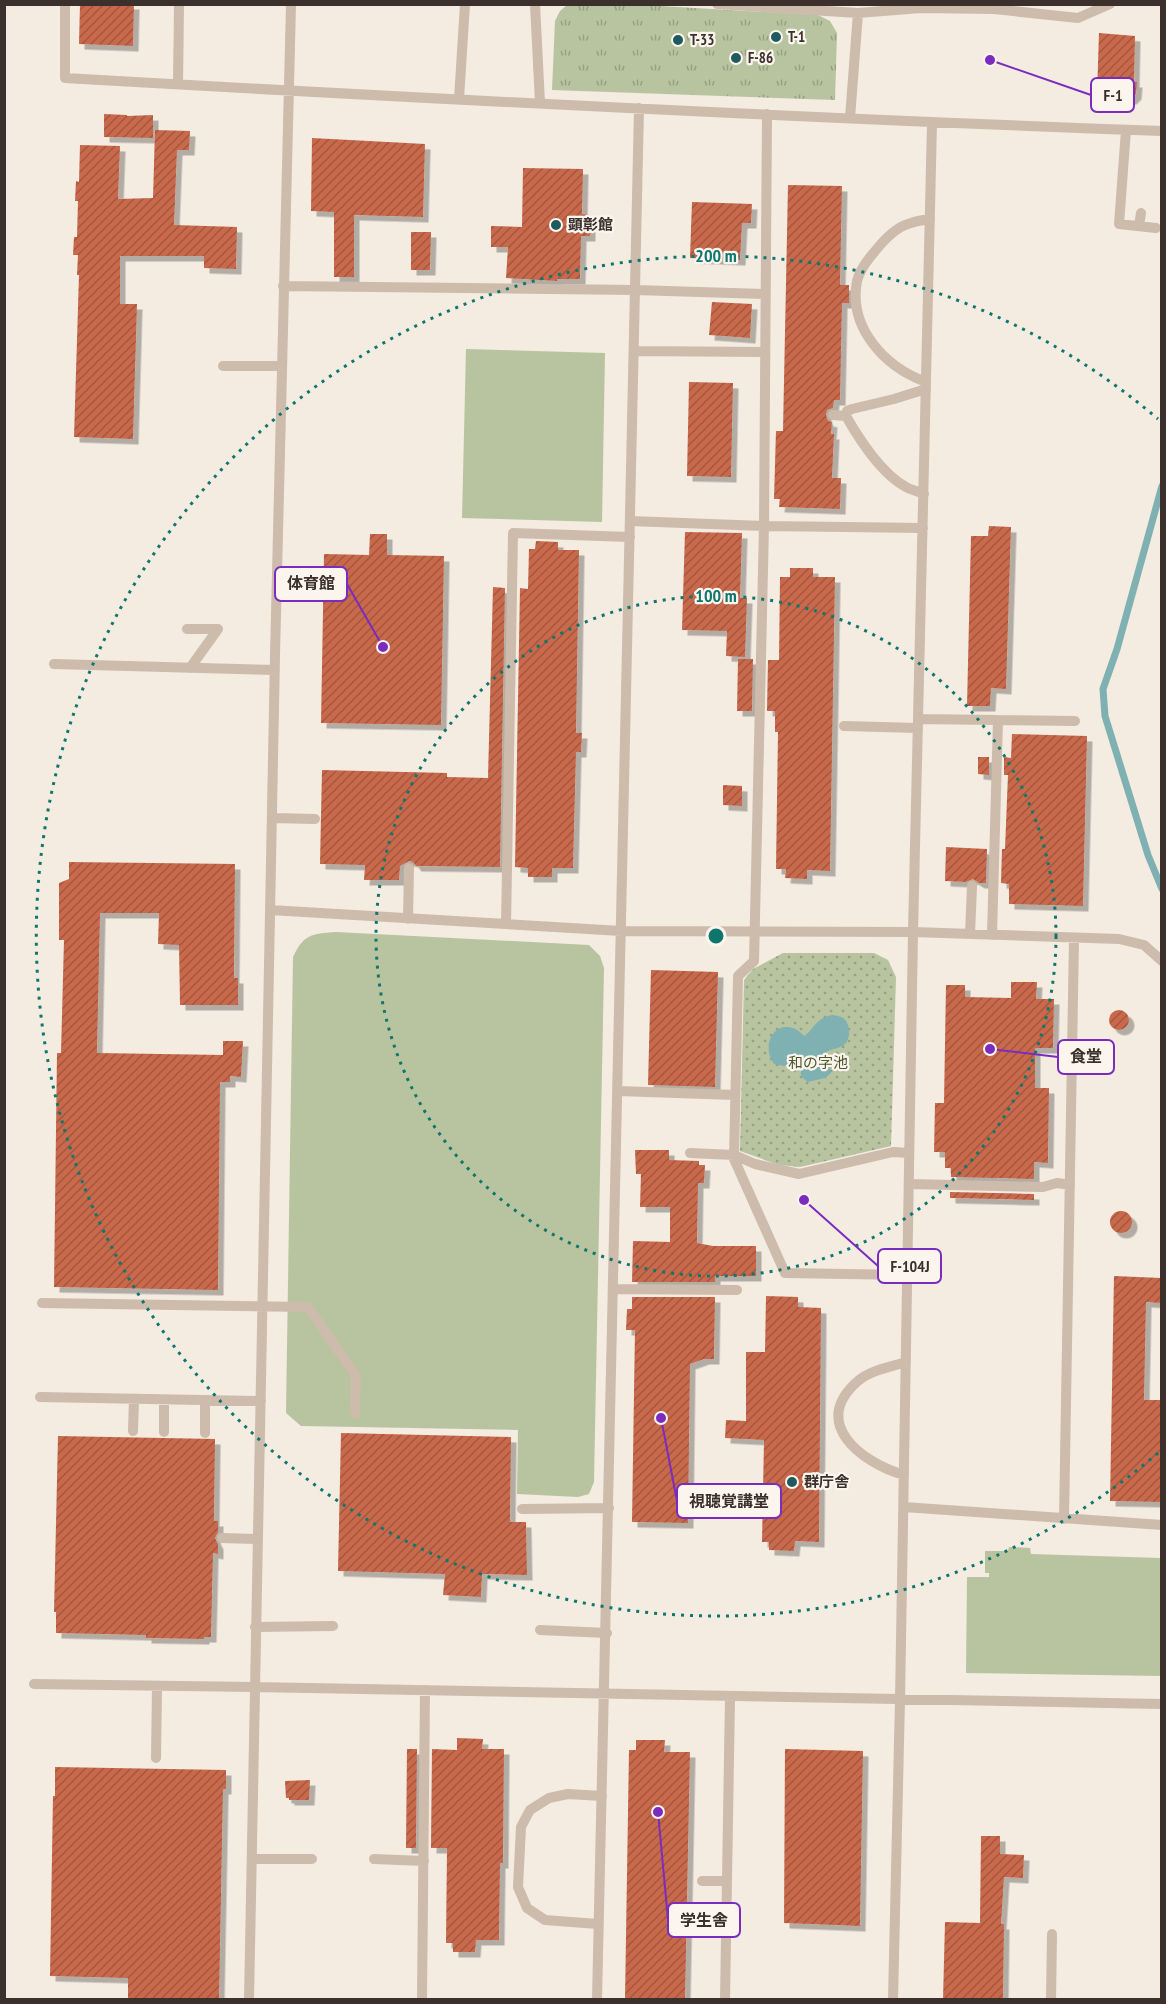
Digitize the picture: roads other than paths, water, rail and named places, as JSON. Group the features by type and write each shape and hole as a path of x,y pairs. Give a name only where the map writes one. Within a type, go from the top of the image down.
{"lane":[{"path":"65,4 65,78 932,123 1161,131"},
{"path":"178,84 179,4"},
{"path":"249,2000 281,366 291,4"},
{"path":"459,99 465,4"},
{"path":"535,4 540,103"},
{"path":"717,4 858,13 921,6 994,7 1078,18 1110,4"},
{"path":"850,118 858,13"},
{"path":"597,2000 639,108"},
{"path":"767,114 764,526 754,961 738,976 734,1159 785,1273 907,1275"},
{"path":"893,2000 913,932 932,123"},
{"path":"1126,130 1119,224 1156,228"},
{"path":"1139,226 1141,213"},
{"path":"926,386 889,361 867,336 856,311 857,280 864,264 877,247 905,224 930,219"},
{"path":"283,286 635,290 765,294"},
{"path":"634,351 765,352"},
{"path":"223,366 281,366"},
{"path":"846,416 847,411 852,409 894,399 926,386"},
{"path":"832,415 846,416"},
{"path":"846,416 866,447 896,480 924,494"},
{"path":"630,521 923,528"},
{"path":"506,924 513,533 630,537"},
{"path":"187,629 218,629 190,668"},
{"path":"54,664 275,670"},
{"path":"992,935 998,720"},
{"path":"844,726 998,720 1075,721"},
{"path":"273,818 315,819"},
{"path":"408,919 409,868"},
{"path":"970,934 972,886"},
{"path":"270,910 621,931 913,932 1119,939 1144,945 1161,961"},
{"path":"1064,1519 1074,938"},
{"path":"618,1091 735,1095"},
{"path":"690,1153 734,1155 755,1164 799,1174 893,1152 909,1153"},
{"path":"909,1184 1043,1187 1057,1184 1070,1185"},
{"path":"613,1289 737,1290"},
{"path":"42,1303 308,1307 356,1376 355,1414"},
{"path":"904,1475 888,1470 858,1451 845,1439 838,1422 840,1404 846,1393 860,1379 906,1362"},
{"path":"40,1397 261,1401"},
{"path":"133,1431 134,1399"},
{"path":"164,1400 164,1432"},
{"path":"205,1400 205,1433"},
{"path":"904,1507 1161,1526"},
{"path":"522,1509 609,1508"},
{"path":"222,1538 258,1539"},
{"path":"255,1627 333,1626"},
{"path":"540,1630 606,1633"},
{"path":"34,1684 1161,1704"},
{"path":"156,1758 157,1686"},
{"path":"422,2000 425,1690"},
{"path":"725,2000 730,1697"},
{"path":"598,1924 544,1920 527,1908 518,1887 521,1827 530,1810 549,1798 568,1794 602,1796"},
{"path":"252,1859 312,1859"},
{"path":"374,1859 424,1861"},
{"path":"702,1881 727,1881"},
{"path":"1051,2000 1052,1935"}],"water":[{"path":"833,1015 842,1017 846,1021 849,1035 844,1045 826,1052 831,1073 825,1078 808,1082 804,1079 801,1076 803,1065 801,1057 784,1066 774,1064 770,1058 769,1044 774,1033 785,1027 796,1029 805,1036 820,1020"}],"waterway":[{"path":"1162,486 1117,649 1103,689 1105,716 1148,855 1162,889"}],"place":[{"name":"T-1","path":"776,37"},
{"name":"T-33","path":"678,40"},
{"name":"F-86","path":"736,58"},
{"name":"F-1","path":"990,60"},
{"name":"顕彰館","path":"556,225"},
{"name":"体育館","path":"383,647"},
{"name":"食堂","path":"990,1049"},
{"name":"F-104J","path":"804,1200"},
{"name":"視聴覚講堂","path":"661,1418"},
{"name":"群庁舎","path":"792,1482"},
{"name":"学生舎","path":"658,1812"}],"park label":[{"name":"和の字池","path":"818,1063"}]}
